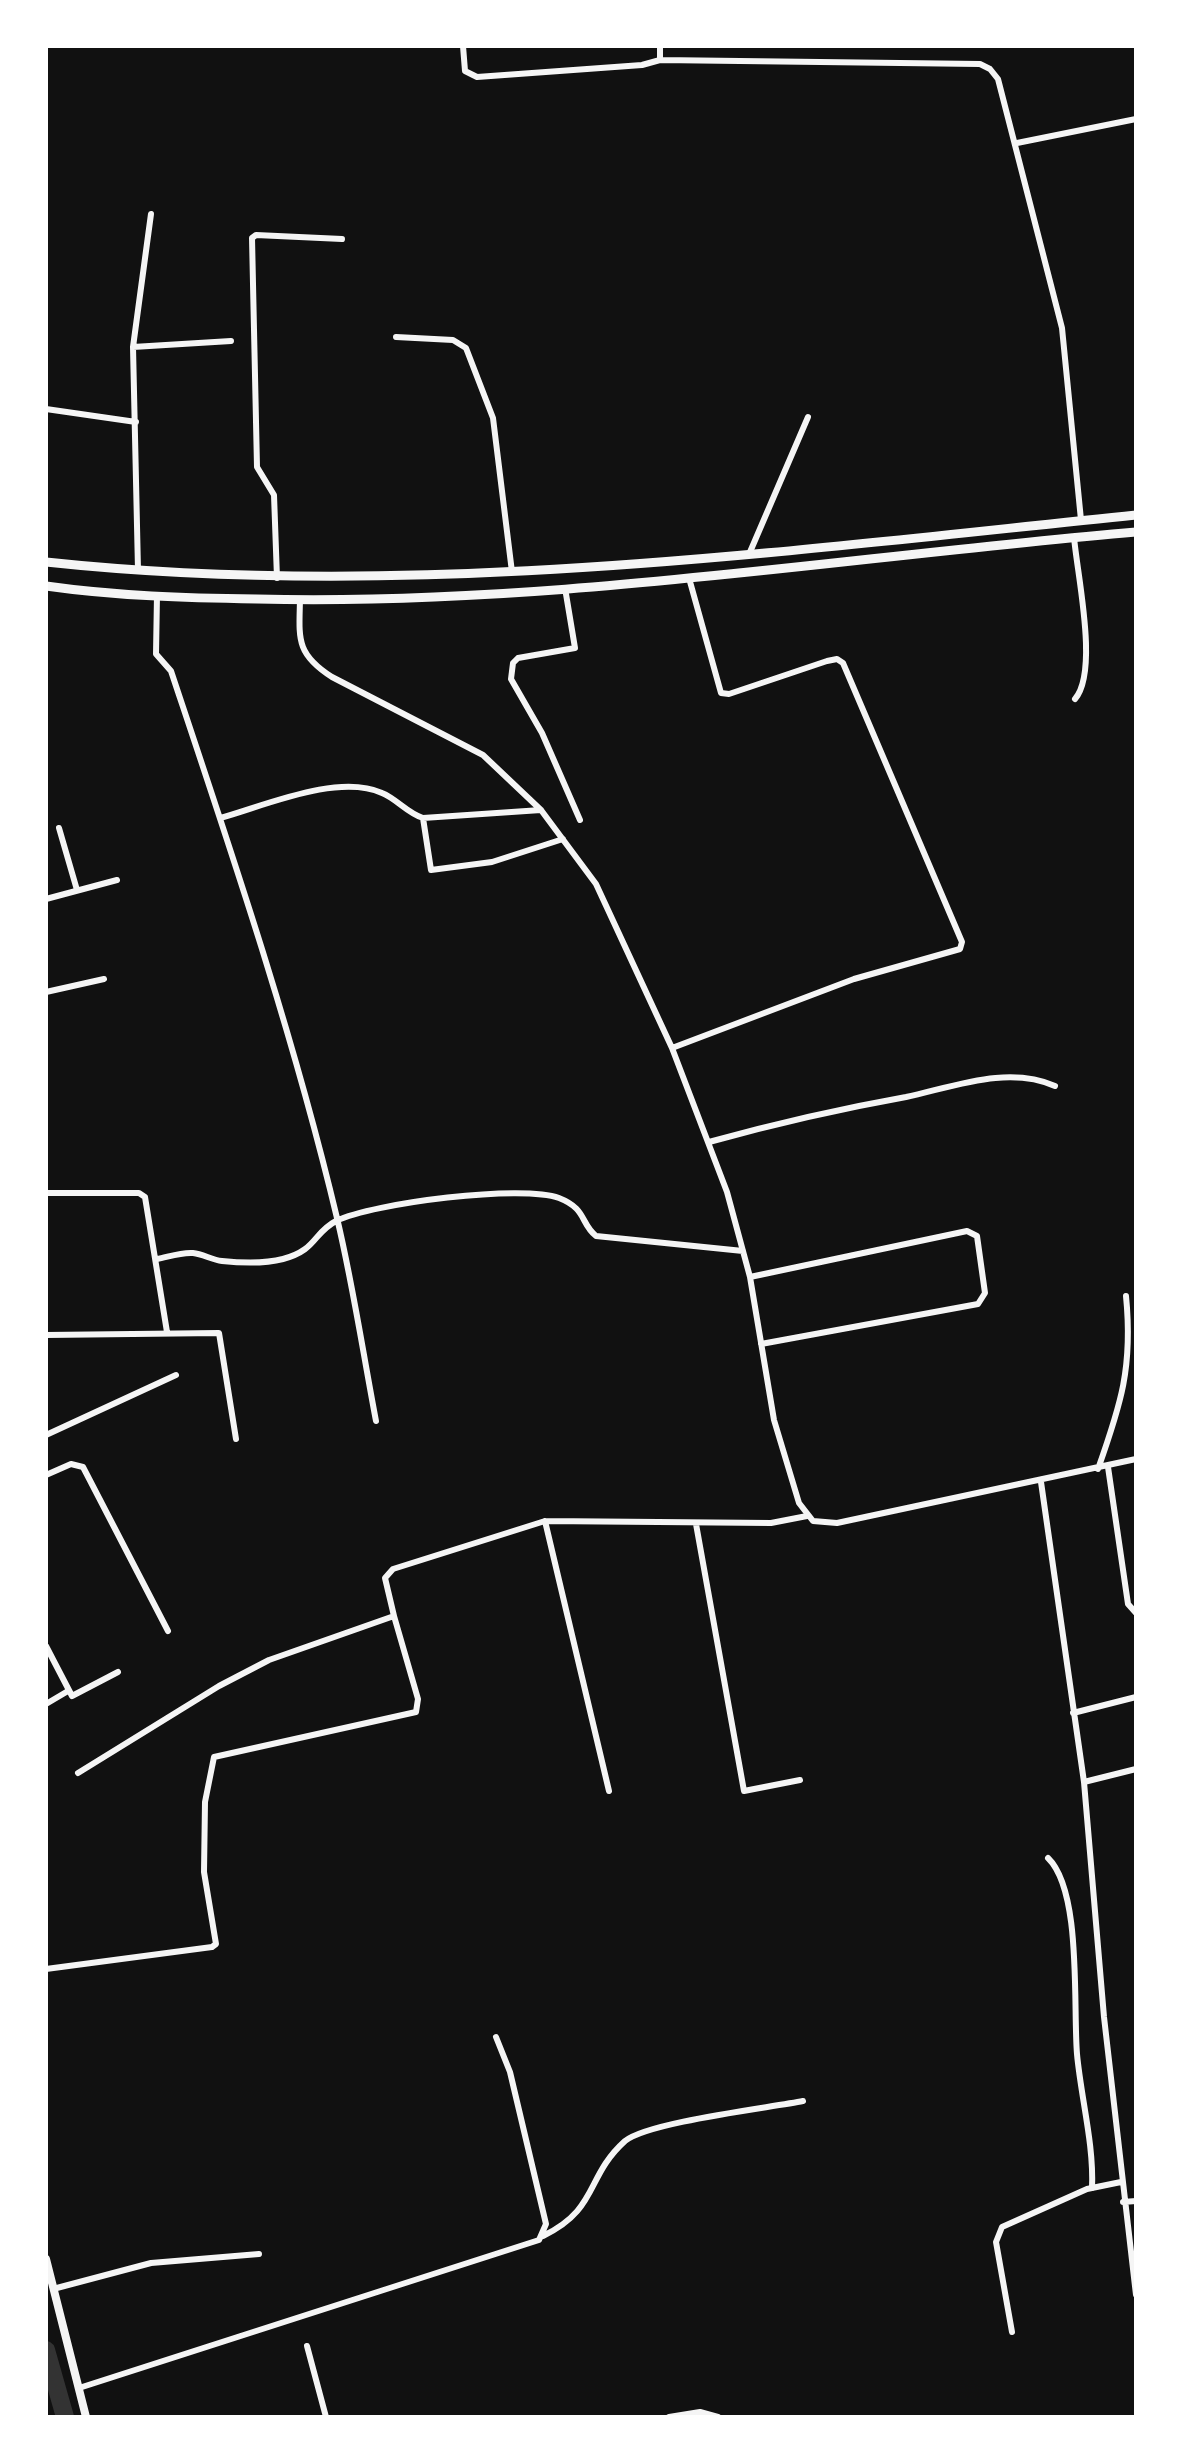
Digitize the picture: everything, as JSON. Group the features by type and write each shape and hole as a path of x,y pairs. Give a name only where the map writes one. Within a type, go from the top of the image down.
{"highway":[{"path":"46,562 277,578 512,572 1136,515"},
{"path":"46,586 157,595 300,600 450,598 689,578 1136,532"}],"main road":[{"path":"46,2259 86,2417"}],"street":[{"path":"463,46 465,71 477,77 642,65 660,60 980,64 990,69 998,79 1017,143 1062,328 1081,520"},
{"path":"660,46 660,60"},
{"path":"1017,143 1136,119"},
{"path":"138,570 133,347 151,214"},
{"path":"277,578 274,495 257,467 252,238 256,235 342,239"},
{"path":"396,337 453,340 466,348 493,418 512,572"},
{"path":"133,347 231,341"},
{"path":"46,409 136,422"},
{"path":"750,552 808,417"},
{"path":"1074,537 1087,668 1082,691 1075,699"},
{"path":"672,1048 854,979 960,949 962,942 843,663 837,659 827,661 729,694 721,693 689,578"},
{"path":"565,588 575,648 518,658 513,663 511,679 542,733 580,820"},
{"path":"157,595 156,654 171,671 220,818 315,1131 338,1220 376,1421"},
{"path":"300,600 299,639 310,661 332,677 483,755 541,810 596,884 672,1048 709,1142 750,1277 777,1430 799,1503 807,1516 823,1524 837,1523 1041,1482 1136,1459"},
{"path":"220,818 340,785 382,793 412,815 423,818 541,810"},
{"path":"423,818 431,870 492,862 563,839"},
{"path":"59,828 77,890"},
{"path":"46,899 117,880"},
{"path":"46,992 104,979"},
{"path":"709,1142 791,1119 973,1081 1024,1078 1055,1086"},
{"path":"46,1193 139,1193 145,1197 167,1332"},
{"path":"157,1259 194,1253 221,1261 280,1260 307,1251 326,1228 338,1220 411,1201 541,1194 570,1204 587,1219 596,1236 743,1251"},
{"path":"750,1277 967,1231 977,1236 985,1293 978,1304 761,1344"},
{"path":"1098,1469 1128,1375 1130,1334 1126,1296"},
{"path":"46,1335 219,1333 236,1439"},
{"path":"46,1435 176,1375"},
{"path":"46,1475 76,1463 83,1467 168,1631"},
{"path":"1108,1467 1128,1604 1136,1613"},
{"path":"1041,1482 1084,1782 1123,2202 1136,2295"},
{"path":"46,1969 216,1944 204,1872 205,1802 214,1757 416,1712 418,1699 385,1578 388,1572 545,1521 696,1524 780,1522 807,1516"},
{"path":"545,1521 609,1791"},
{"path":"696,1524 744,1791 800,1780"},
{"path":"78,1773 219,1686 269,1660 394,1616"},
{"path":"46,1646 72,1696 118,1672"},
{"path":"46,1704 68,1691"},
{"path":"1073,1713 1136,1697"},
{"path":"1084,1782 1136,1769"},
{"path":"1048,1858 1061,1874 1071,1931 1077,2057 1092,2188"},
{"path":"496,2037 510,2072 543,2210 546,2224 543,2236"},
{"path":"79,2388 530,2245 563,2226 583,2208 601,2170 634,2135 803,2101"},
{"path":"1012,2332 996,2242 1002,2227 1092,2188 1121,2182"},
{"path":"1123,2202 1136,2201"},
{"path":"53,2289 151,2263 259,2254"},
{"path":"307,2346 326,2417"},
{"path":"669,2417 700,2412 718,2417"}],"waterway":[{"path":"46,2350 65,2417"}]}
